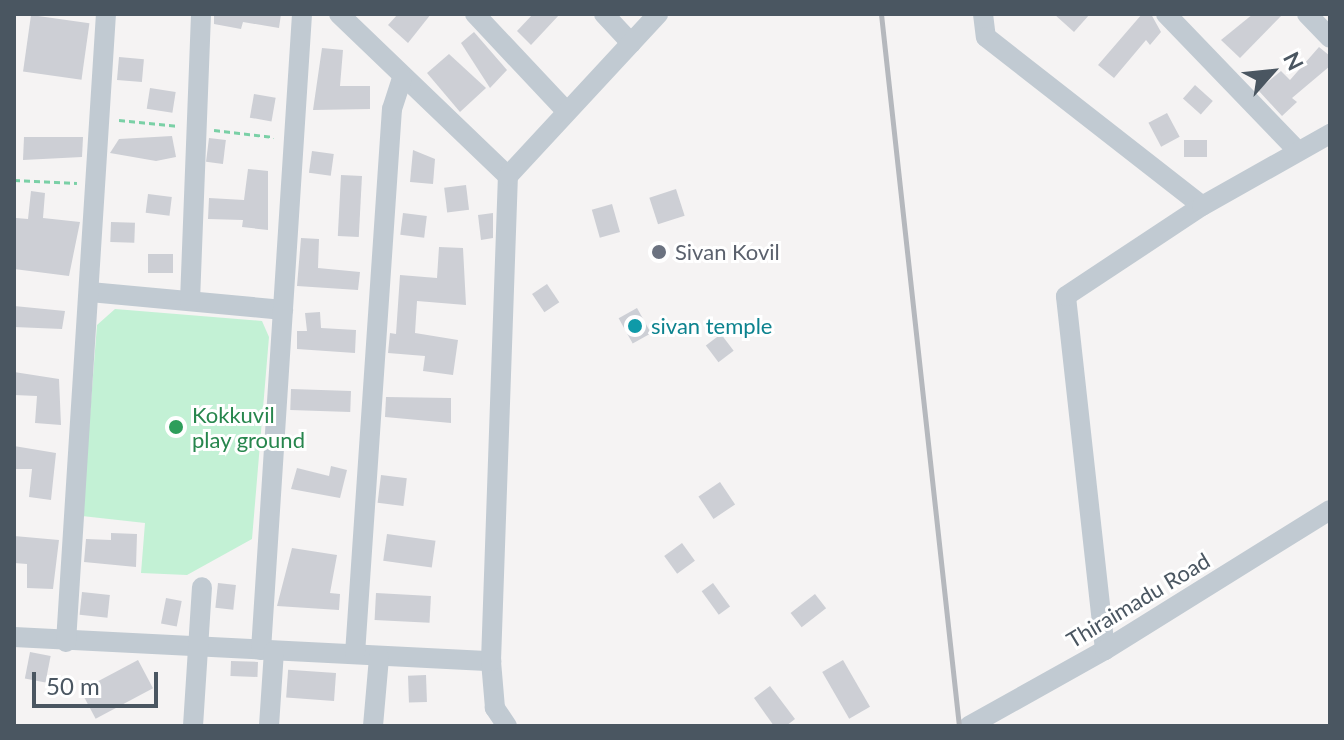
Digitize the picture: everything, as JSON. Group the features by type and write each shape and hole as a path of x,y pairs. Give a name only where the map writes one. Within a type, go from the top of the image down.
{"street":[{"path":"66,642 106,14"},
{"path":"190,301 201,14"},
{"path":"269,726 267,650 283,310 302,14"},
{"path":"475,14 567,112"},
{"path":"604,14 631,43"},
{"path":"507,726 495,708 491,661 508,176 658,14"},
{"path":"983,14 986,37 1202,206"},
{"path":"1166,14 1298,151"},
{"path":"1307,14 1330,38"},
{"path":"341,15 402,79 508,176"},
{"path":"355,654 392,109 402,79"},
{"path":"1105,650 1066,296 1202,206 1330,134"},
{"path":"90,292 283,310"},
{"name":"Thiraimadu Road","path":"969,726 1105,650 1330,510"},
{"path":"193,726 202,587"},
{"path":"14,637 491,661"},
{"path":"374,726 379,657"}],"path":[{"path":"14,180 97,185"}],"green space":[{"name":"Kokkuvil play ground","path":"115,309 262,321 269,337 252,539 187,575 141,573 145,523 82,516 97,325"}],"building":[{"path":"214,14 281,14 279,28 243,22 241,29 214,24"},
{"path":"398,14 431,14 408,43 388,25"},
{"path":"533,14 560,14 531,45 517,31"},
{"path":"1054,14 1090,14 1074,32"},
{"path":"1142,14 1151,14 1161,32 1150,45 1146,40 1114,78 1098,65"},
{"path":"1253,14 1283,14 1240,58 1221,40"},
{"path":"31,15 89,23 81,80 23,71"},
{"path":"474,32 507,70 490,88 461,43"},
{"path":"1319,47 1330,56 1330,66 1292,98 1297,102 1282,116 1258,90 1281,71 1290,80"},
{"path":"322,48 343,50 340,86 370,86 370,109 313,110"},
{"path":"449,54 486,88 460,112 427,73"},
{"path":"119,57 144,59 142,82 117,80"},
{"path":"1195,85 1213,101 1201,114 1183,98"},
{"path":"150,88 176,92 172,113 147,109"},
{"path":"254,94 276,98 271,121 250,118"},
{"path":"1167,113 1180,137 1161,147 1148,123"},
{"path":"172,136 176,157 156,161 110,153 119,139"},
{"path":"24,137 83,137 82,157 23,160"},
{"path":"209,138 226,140 223,164 206,162"},
{"path":"1184,140 1207,140 1207,157 1184,157"},
{"path":"413,150 435,159 433,184 410,182"},
{"path":"312,151 334,154 331,176 309,173"},
{"path":"248,169 268,171 268,230 242,227 243,220 208,219 209,198 244,200"},
{"path":"341,175 362,176 359,237 338,236"},
{"path":"466,185 469,210 447,212 444,188"},
{"path":"676,189 685,216 658,224 649,198"},
{"path":"31,191 45,193 43,218 80,222 69,276 14,269 16,218 28,219"},
{"path":"148,194 172,197 170,216 146,213"},
{"path":"612,204 620,232 600,238 592,210"},
{"path":"403,213 427,216 424,238 400,235"},
{"path":"493,213 493,238 481,240 478,215"},
{"path":"111,222 135,223 134,243 110,242"},
{"path":"301,238 319,239 318,268 360,272 358,290 297,286"},
{"path":"439,247 463,248 466,305 417,301 415,333 458,340 453,375 423,371 425,356 388,353 390,333 396,334 400,275 437,278"},
{"path":"148,254 173,254 173,273 148,273"},
{"path":"547,284 559,302 544,312 532,294"},
{"path":"14,306 65,311 62,329 14,327"},
{"name":"sivan temple","path":"637,308 651,333 633,344 619,318"},
{"path":"320,312 321,328 356,330 355,353 297,349 297,331 307,331 305,313"},
{"name":"sivan temple","path":"721,334 734,351 718,362 706,345"},
{"path":"14,372 59,379 61,425 35,423 37,396 14,395"},
{"path":"291,389 351,391 350,412 290,410"},
{"path":"386,397 451,398 451,423 385,417"},
{"path":"14,446 56,453 51,500 29,497 32,469 14,469"},
{"path":"331,466 347,470 340,498 291,489 297,468 329,476"},
{"path":"381,475 407,478 403,506 378,503"},
{"path":"720,482 735,504 714,519 698,497"},
{"path":"111,533 137,534 136,567 84,562 86,539 111,540"},
{"path":"387,534 436,541 432,568 383,561"},
{"path":"14,536 59,540 53,589 27,588 27,564 14,563"},
{"path":"682,543 695,561 677,574 664,556"},
{"path":"292,548 337,555 330,593 340,594 339,610 277,606"},
{"path":"218,583 236,585 233,610 215,608"},
{"path":"713,583 730,606 719,615 702,591"},
{"path":"82,592 110,595 107,618 80,615"},
{"path":"376,593 431,596 430,623 375,620"},
{"path":"815,594 826,608 802,627 791,613"},
{"path":"166,598 182,601 177,627 161,624"},
{"path":"30,652 51,656 45,683 25,679"},
{"path":"138,660 153,688 96,719 81,691"},
{"path":"843,660 870,707 849,719 822,672"},
{"path":"231,661 258,662 257,677 230,676"},
{"path":"288,670 336,673 334,701 286,698"},
{"path":"426,675 427,702 409,703 408,676"},
{"path":"770,686 795,719 786,726 774,726 754,698"}],"railway":[{"path":"881,14 959,726"}],"place":[{"name":"Sivan Kovil","path":"659,252"},
{"name":"sivan temple","path":"635,326"},
{"name":"Kokkuvil play ground","path":"176,427"}]}
